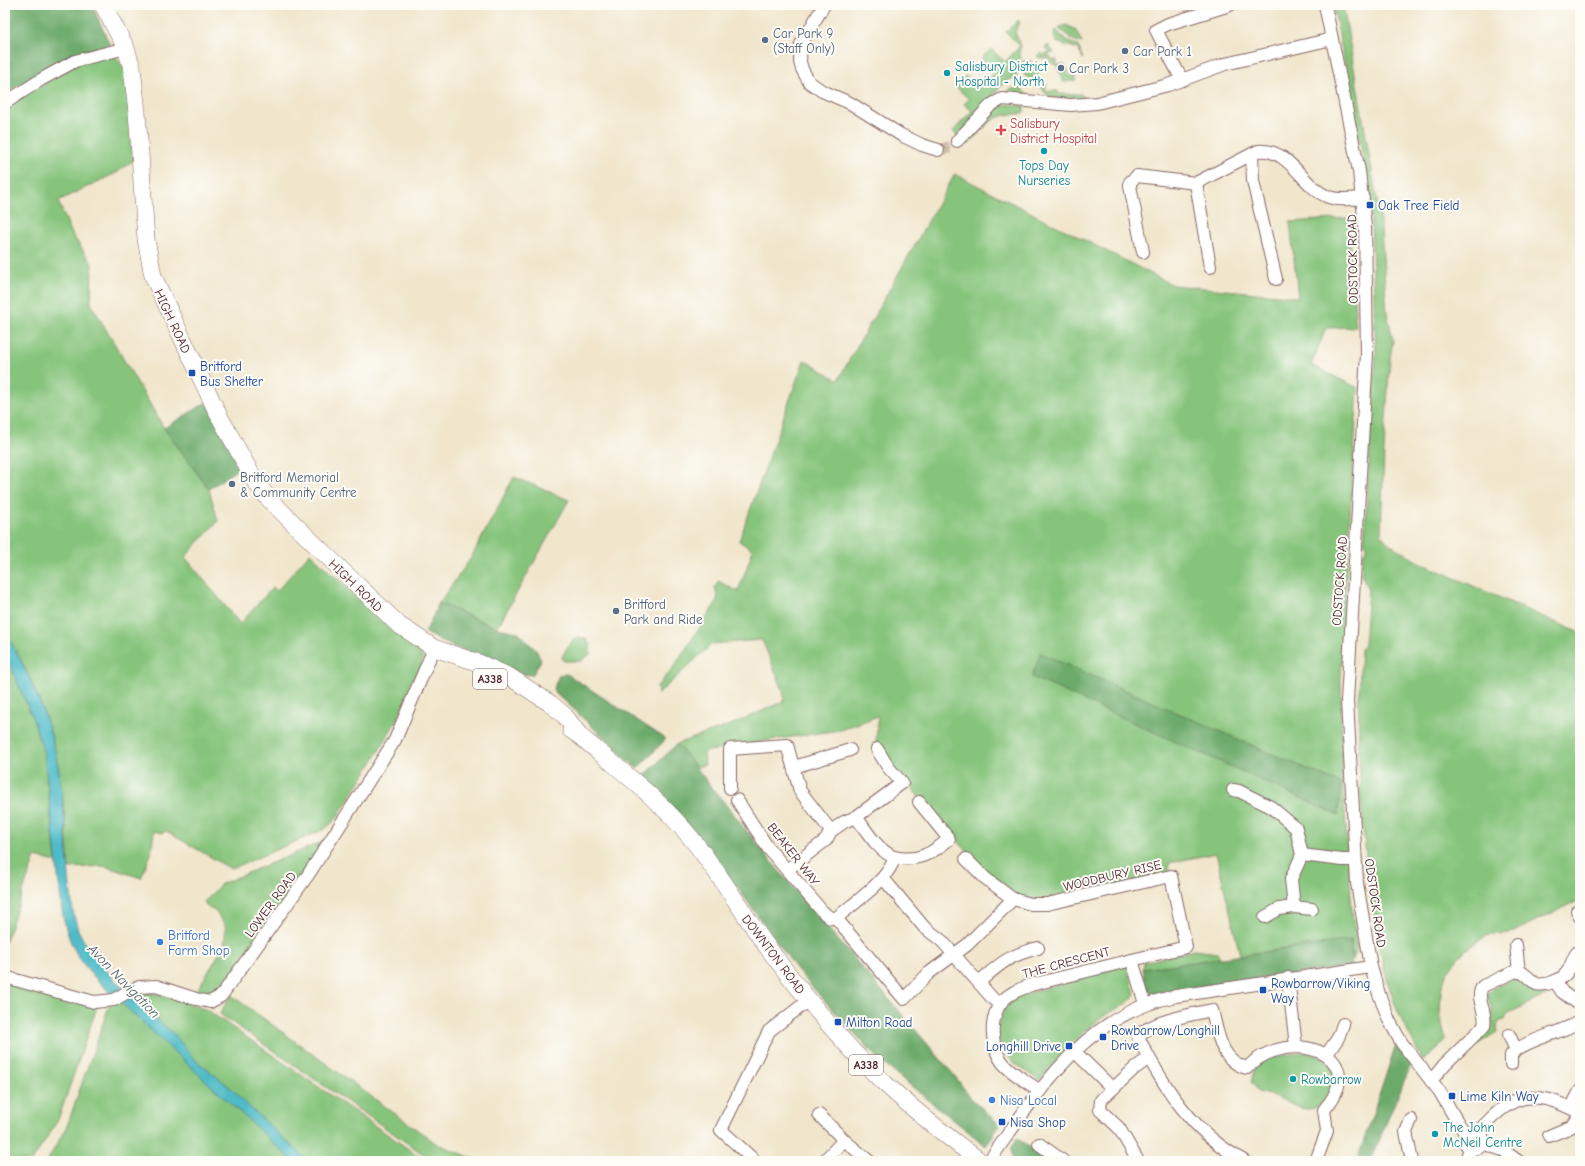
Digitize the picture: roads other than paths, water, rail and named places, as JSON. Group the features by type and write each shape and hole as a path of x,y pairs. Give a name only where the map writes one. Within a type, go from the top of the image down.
{"highway":[{"name":"HIGH ROAD","path":"103,5 126,48 136,92 146,239 153,276 235,447 261,488 301,531 388,616 416,638 434,648"},
{"name":"DOWNTON ROAD","path":"434,648 450,655 525,700 580,736 645,791 691,838 770,951 809,1000 878,1077 925,1119 980,1161"}],"street":[{"path":"824,5 801,44 800,62 802,69 810,82 822,91 850,104 901,135 922,145 938,150"},
{"path":"1182,80 1156,30 1168,24 1230,5"},
{"name":"ODSTOCK ROAD","path":"1325,5 1363,198 1365,226 1367,354 1347,701 1355,860 1362,914 1372,967 1379,994 1394,1030 1408,1052 1472,1133 1482,1135 1482,1144"},
{"path":"957,141 991,105 1002,99 1088,104 1132,95 1182,80 1224,64 1332,40"},
{"path":"5,104 42,79 75,62 126,48"},
{"path":"1143,252 1130,182 1137,176 1196,183 1222,168 1252,154 1263,151 1278,155 1291,164 1319,192 1328,197 1337,199 1363,198"},
{"path":"1252,154 1254,181 1276,279"},
{"path":"1196,183 1210,267"},
{"name":"LOWER ROAD","path":"5,977 94,1002 114,1000 139,987 156,986 210,1002 221,996 308,875 395,740 434,648"},
{"path":"730,788 730,749 787,746 800,791 831,831"},
{"path":"787,870 826,840 831,831 906,787 888,767 877,749"},
{"path":"794,767 850,750"},
{"path":"1237,793 1271,807 1296,828 1302,855 1291,879 1294,907"},
{"name":"BEAKER WAY","path":"737,800 768,848 822,911 830,918 836,918 904,999 929,973 954,954"},
{"path":"856,817 887,854 894,857 908,859 923,857 937,850 949,841 919,802"},
{"path":"1302,855 1342,860 1355,860"},
{"path":"836,918 883,878 893,864 894,857"},
{"name":"WOODBURY RISE","path":"966,859 985,878 1013,899 1031,904 1047,904 1171,876 1186,947"},
{"path":"883,878 924,927 942,941 993,999 1000,1004 993,1026 994,1041 997,1052 1005,1064 1040,1092"},
{"path":"954,954 966,945 1013,899"},
{"path":"1265,917 1279,909 1294,907 1312,909"},
{"path":"1516,945 1518,972"},
{"name":"THE CRESCENT","path":"1000,1004 1012,994 1025,987 1186,947"},
{"path":"979,982 1000,963 1016,954 1038,948"},
{"path":"1431,1080 1444,1065 1484,1026 1485,1017 1479,994 1481,988 1513,972 1523,973 1531,982 1545,985 1555,981 1568,972 1574,956 1580,950"},
{"path":"1132,960 1145,1004"},
{"path":"989,1161 1040,1092 1074,1051 1108,1023 1145,1004 1176,996 1288,978 1372,967"},
{"path":"1288,978 1296,1046"},
{"path":"1555,981 1562,992 1580,1006"},
{"path":"755,1161 721,1130 769,1031 809,1000"},
{"path":"1244,1161 1230,1154 1193,1123 1173,1098 1138,1037 1142,1031 1168,1021 1212,1010 1222,1048 1230,1059 1239,1066 1247,1068 1256,1058 1266,1053 1296,1046 1316,1049 1327,1054 1336,1066 1339,1078 1336,1092 1324,1110 1327,1131 1316,1161"},
{"path":"1511,1064 1510,1058 1516,1050 1580,1021"},
{"path":"1327,1054 1338,1038 1343,1024"},
{"path":"1509,1034 1516,1050"},
{"path":"1074,1051 1112,1088"},
{"path":"1138,1161 1119,1128 1100,1110 1101,1100 1112,1088 1149,1058"},
{"path":"1549,1136 1573,1126 1580,1091"},
{"path":"1472,1133 1497,1111 1516,1100 1548,1099 1577,1112"},
{"path":"819,1115 844,1140 869,1161"},
{"path":"1411,1120 1406,1132 1412,1161"},
{"name":"ODSTOCK ROAD","path":"1470,1148 1465,1142 1472,1133"},
{"path":"824,1161 844,1140"},
{"path":"1039,1144 1063,1161"},
{"path":"1466,1161 1470,1148 1476,1148 1482,1144 1503,1150 1518,1161"}],"water":[{"path":"5,631 21,660 35,691 52,739 62,794 73,912 78,930 85,943 112,977 136,1002 175,1035 194,1059 232,1089 308,1161 293,1161 105,988 76,953 68,934 62,910 44,753 32,716 5,653"}],"tunnel":[{"path":"938,150 951,147 957,141"}],"place":[{"name":"Car Park 9 (Staff Only)","path":"765,40"},
{"name":"Car Park 1","path":"1125,51"},
{"name":"Car Park 3","path":"1061,68"},
{"name":"Salisbury District Hospital - North","path":"947,73"},
{"name":"Salisbury District Hospital","path":"1001,130"},
{"name":"Tops Day Nurseries","path":"1044,151"},
{"name":"Oak Tree Field","path":"1370,205"},
{"name":"Britford Bus Shelter","path":"192,373"},
{"name":"Britford Memorial & Community Centre","path":"232,484"},
{"name":"Britford Park and Ride","path":"616,611"},
{"name":"Britford Farm Shop","path":"160,942"},
{"name":"Rowbarrow/Viking Way","path":"1263,990"},
{"name":"Milton Road","path":"838,1022"},
{"name":"Rowbarrow/Longhill Drive","path":"1103,1037"},
{"name":"Longhill Drive","path":"1069,1046"},
{"name":"Rowbarrow","path":"1293,1079"},
{"name":"Lime Kiln Way","path":"1452,1096"},
{"name":"Nisa Local","path":"992,1100"},
{"name":"Nisa Shop","path":"1002,1122"},
{"name":"The John McNeil Centre","path":"1435,1134"}],"water label":[{"name":"Avon Navigation","path":"124,981"}]}
